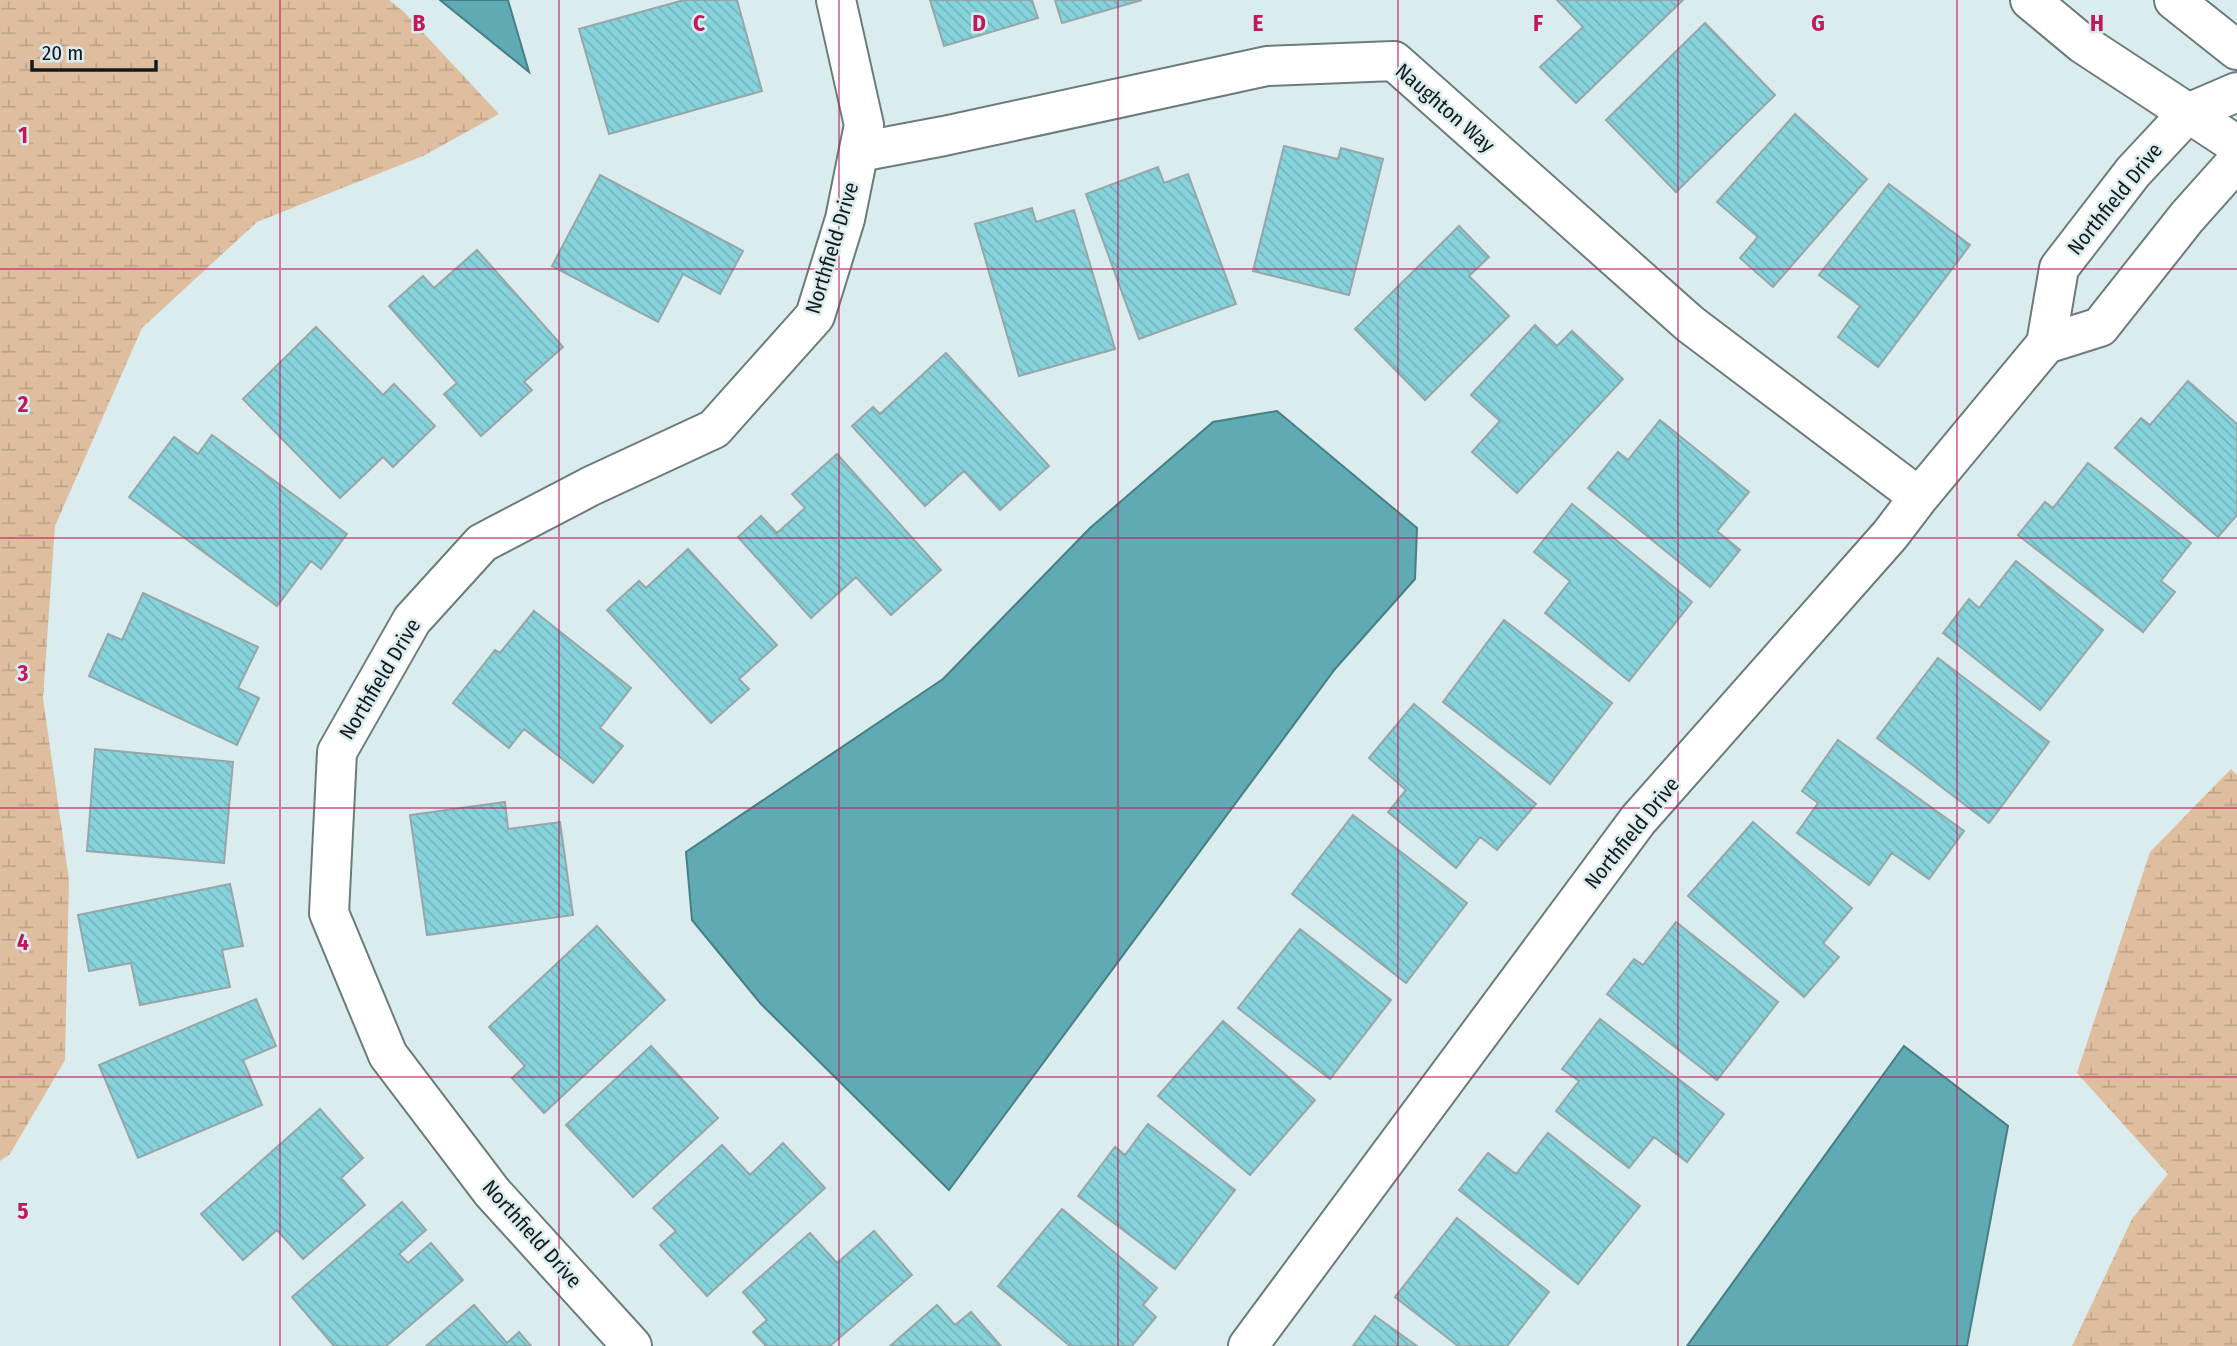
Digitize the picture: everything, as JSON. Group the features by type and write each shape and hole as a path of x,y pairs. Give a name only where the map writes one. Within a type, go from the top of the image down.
{"street":[{"name":"Northfield Drive","path":"632,1346 492,1192 388,1055 329,913 337,752 412,620 482,543 591,485 714,429 815,316 845,219 864,125 836,0"},
{"path":"2030,0 2083,44 2237,145"},
{"path":"2174,0 2237,50"},
{"name":"Naughton Way","path":"859,152 1267,66 1394,61 1690,324 1919,497"},
{"name":"Northfield Drive","path":"1248,1346 1638,820 1890,535 2046,344 2059,268 2133,172 2188,113 2237,92"},
{"path":"2046,344 2101,327 2187,217 2237,160"}],"green space":[{"path":"0,0 389,0 404,12 499,114 423,156 257,222 142,328 55,526 43,698 69,880 65,1060 10,1154 0,1161"},
{"path":"2231,769 2237,775 2237,1346 2072,1346 2132,1219 2168,1174 2077,1073 2150,852"}],"water":[{"path":"440,0 508,0 529,72"},
{"path":"1277,411 1417,528 1415,579 1335,669 949,1190 761,1004 692,920 686,852 943,679 1090,528 1213,422"},
{"path":"1904,1046 2008,1126 1967,1346 1687,1346"}],"building":[{"path":"684,0 737,0 762,91 609,134 579,29"},
{"path":"930,0 1032,0 1038,18 944,46"},
{"path":"1055,0 1142,0 1062,23"},
{"path":"1557,0 1683,0 1576,103 1540,67 1583,27"},
{"path":"1705,23 1775,95 1676,192 1606,120"},
{"path":"1795,114 1867,179 1773,287 1740,258 1758,237 1717,202"},
{"path":"1284,146 1338,159 1341,148 1383,159 1349,295 1253,271"},
{"path":"1158,167 1164,183 1188,174 1236,304 1139,339 1086,194"},
{"path":"600,175 743,251 720,294 683,274 658,322 552,266"},
{"path":"1889,184 1970,245 1878,367 1838,337 1860,306 1819,275"},
{"path":"1032,208 1036,222 1074,210 1115,349 1019,376 975,224"},
{"path":"1459,226 1489,257 1469,276 1509,316 1425,400 1355,329"},
{"path":"477,250 563,347 524,382 532,390 481,436 444,394 457,383 389,306 423,276 434,288"},
{"path":"1535,325 1557,346 1572,331 1623,379 1517,493 1472,452 1500,421 1471,395"},
{"path":"316,327 383,395 394,384 435,426 393,467 383,457 340,498 243,399"},
{"path":"946,353 1049,466 1000,510 964,471 925,506 852,426 873,407 880,414"},
{"path":"2188,381 2237,424 2237,515 2218,537 2115,448 2141,418 2150,425"},
{"path":"1660,420 1749,492 1717,531 1740,550 1710,587 1588,488 1618,452 1628,460"},
{"path":"212,435 347,534 321,569 311,561 277,606 129,497 174,437 198,454"},
{"path":"837,454 941,570 891,615 856,577 811,618 738,537 761,516 777,533 805,508 792,494"},
{"path":"2088,463 2191,543 2161,581 2175,592 2143,632 2018,535 2045,502 2053,508"},
{"path":"1572,504 1692,602 1629,681 1545,613 1570,581 1534,552"},
{"path":"688,549 777,645 739,679 749,689 711,723 607,610 639,581 646,588"},
{"path":"2016,561 2103,630 2040,710 1943,633 1969,599 1979,608"},
{"path":"143,593 258,647 238,688 259,698 237,745 89,676 108,634 122,640"},
{"path":"534,611 631,688 600,728 623,746 593,783 524,729 509,748 453,703 495,650 500,653"},
{"path":"1504,620 1612,703 1550,784 1443,702"},
{"path":"1938,658 2049,742 1989,823 1877,738"},
{"path":"1414,704 1536,804 1497,850 1480,837 1456,868 1388,812 1406,790 1369,758"},
{"path":"1838,740 1964,831 1929,879 1892,853 1869,885 1797,833 1818,803 1802,791"},
{"path":"95,749 233,762 224,863 87,851"},
{"path":"505,802 508,829 560,822 573,915 427,935 410,815"},
{"path":"1353,815 1467,903 1406,983 1292,894"},
{"path":"1753,822 1852,908 1823,943 1839,957 1804,997 1688,896"},
{"path":"230,884 243,946 222,950 230,987 140,1005 131,963 89,971 78,915"},
{"path":"1676,922 1778,1002 1717,1080 1607,994 1634,959 1643,965"},
{"path":"597,926 665,1000 544,1113 512,1078 525,1066 489,1027"},
{"path":"1300,929 1391,1000 1330,1079 1238,1008"},
{"path":"256,999 276,1046 243,1060 262,1105 138,1158 99,1065"},
{"path":"1600,1019 1724,1114 1687,1162 1654,1137 1629,1168 1556,1111 1579,1081 1562,1069"},
{"path":"1223,1021 1315,1100 1250,1175 1158,1096"},
{"path":"651,1046 718,1118 633,1197 566,1125"},
{"path":"320,1109 363,1158 341,1178 365,1205 303,1259 277,1230 243,1260 201,1214"},
{"path":"1148,1124 1235,1190 1175,1269 1078,1196 1115,1147 1125,1155"},
{"path":"1548,1133 1640,1206 1578,1284 1459,1190 1488,1153 1516,1174"},
{"path":"783,1143 825,1188 707,1296 660,1245 676,1231 653,1208 722,1145 750,1175"},
{"path":"402,1202 426,1230 399,1254 408,1263 431,1243 463,1280 386,1346 334,1346 292,1297"},
{"path":"1062,1209 1157,1288 1143,1305 1156,1317 1132,1346 1070,1346 998,1286"},
{"path":"1457,1218 1549,1292 1507,1346 1458,1346 1395,1297"},
{"path":"874,1231 912,1275 830,1346 766,1346 753,1332 767,1320 743,1292 810,1233 837,1263"},
{"path":"474,1305 507,1343 519,1332 531,1346 426,1346"},
{"path":"937,1305 955,1325 971,1312 1001,1346 890,1346"},
{"path":"1375,1316 1417,1346 1353,1346"}]}
